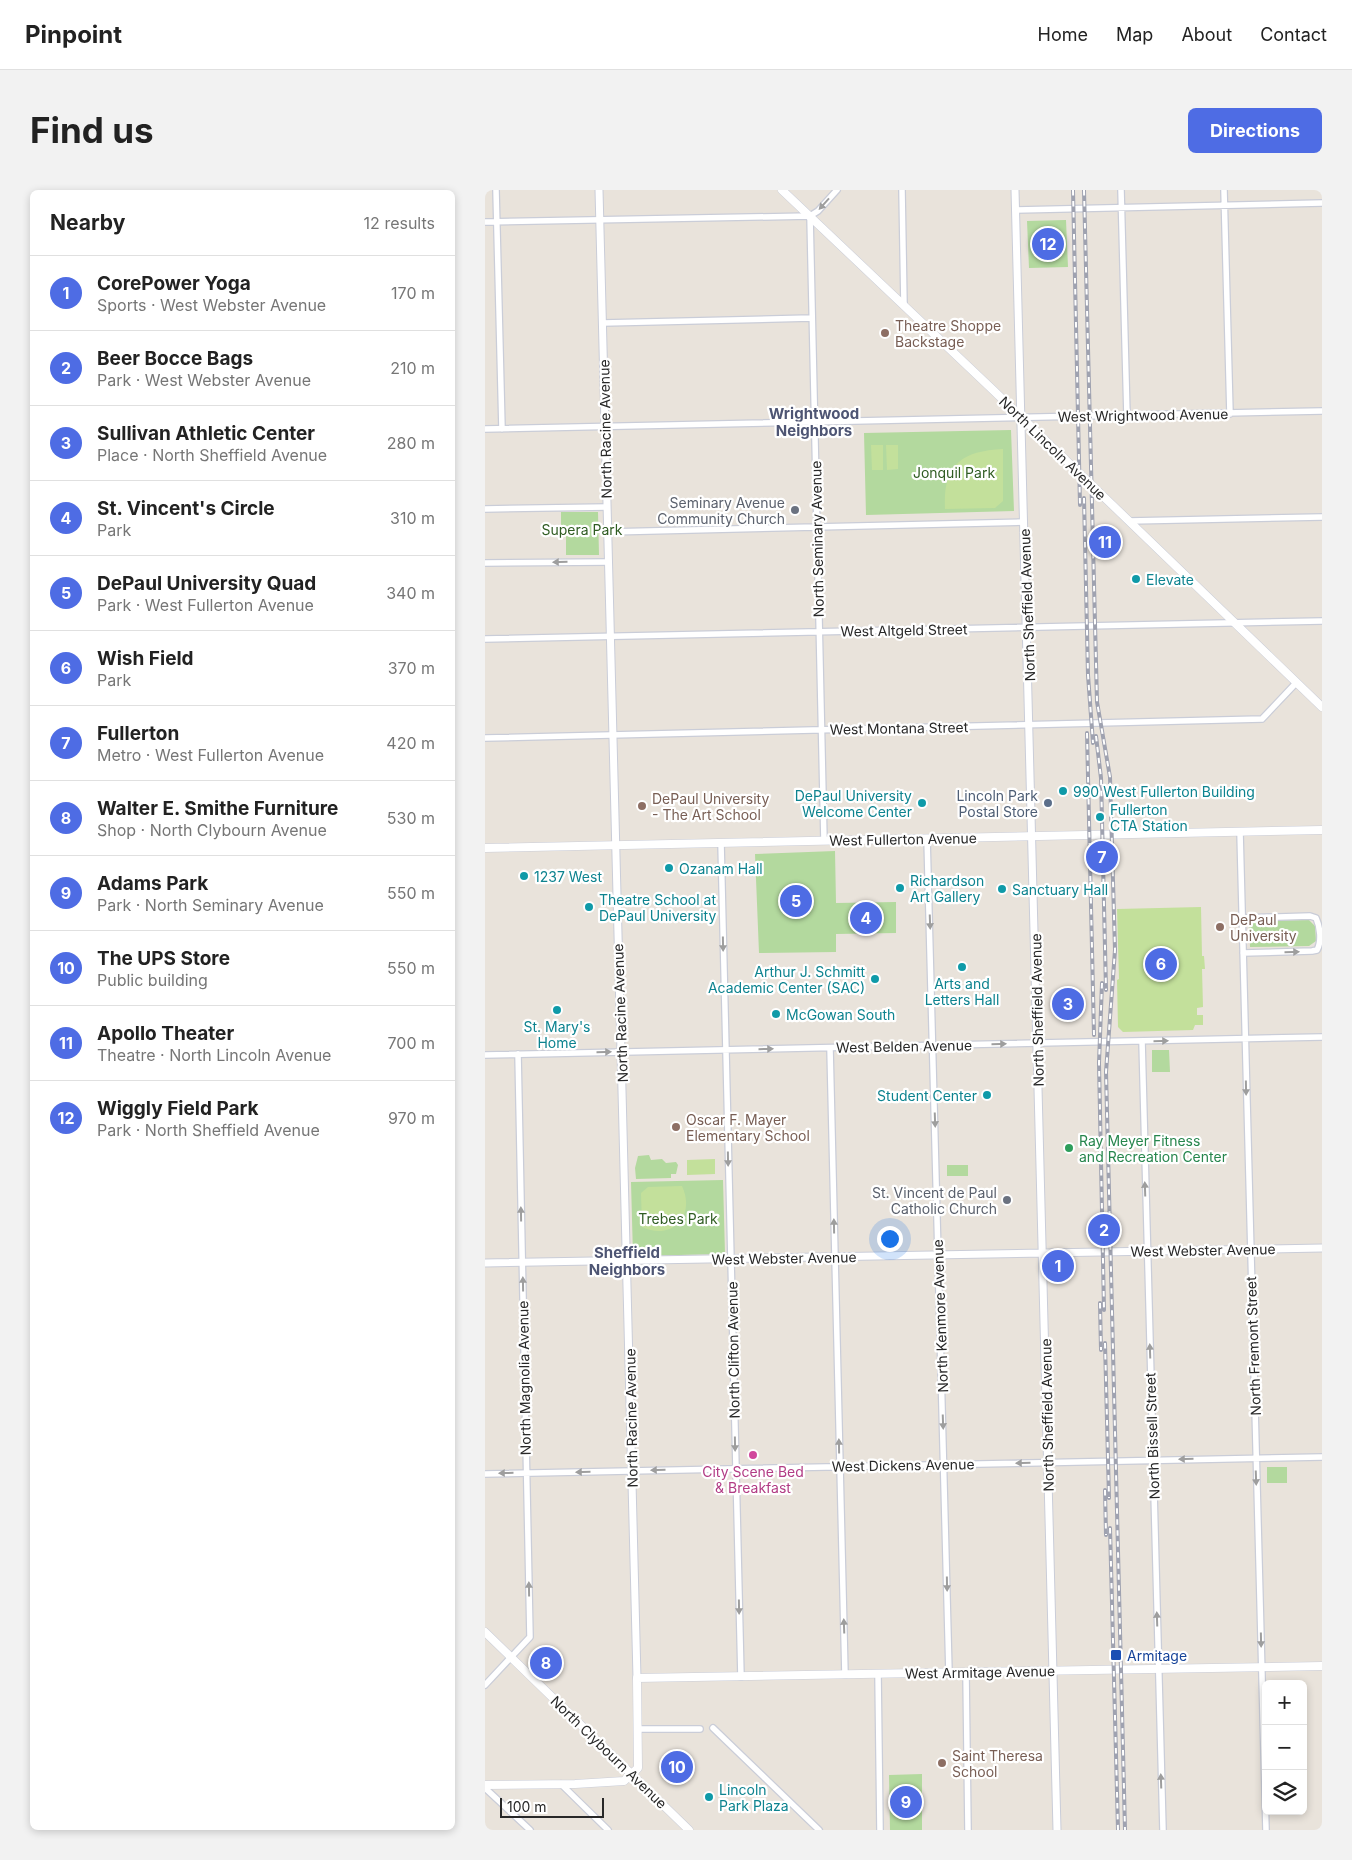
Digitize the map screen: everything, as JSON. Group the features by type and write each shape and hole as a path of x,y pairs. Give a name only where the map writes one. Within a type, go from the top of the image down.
{"main road":[{"name":"North Lincoln Avenue","path":"782,190 1322,707"},
{"name":"West Fullerton Avenue","path":"485,848 1322,830"},
{"name":"North Clybourn Avenue","path":"485,1632 689,1830"},
{"name":"West Armitage Avenue","path":"637,1678 1322,1666"},
{"name":"North Racine Avenue","path":"632,1774 638,1768 637,1678"},
{"path":"485,1786 624,1781 632,1774"}],"street":[{"path":"496,190 502,429"},
{"name":"North Racine Avenue","path":"599,190 637,1678"},
{"path":"485,222 810,216 818,211 837,190"},
{"path":"902,190 904,305"},
{"name":"North Sheffield Avenue","path":"1015,190 1057,1830"},
{"path":"1121,190 1127,416"},
{"path":"1225,190 1230,414"},
{"path":"1016,210 1322,202"},
{"name":"North Seminary Avenue","path":"810,216 824,841"},
{"path":"603,324 811,318"},
{"name":"West Wrightwood Avenue","path":"485,429 1322,411"},
{"path":"485,509 607,507"},
{"path":"1129,521 1322,517"},
{"path":"608,532 1024,522"},
{"path":"485,563 609,562"},
{"name":"West Altgeld Street","path":"485,639 1322,621"},
{"name":"West Montana Street","path":"485,738 1262,719 1296,683"},
{"name":"North Fremont Street","path":"1240,832 1266,1830"},
{"name":"North Kenmore Avenue","path":"927,838 949,1673"},
{"name":"North Clifton Avenue","path":"721,843 741,1676"},
{"path":"1242,918 1310,916 1316,918 1321,927 1320,946 1317,950 1243,953"},
{"name":"West Belden Avenue","path":"485,1055 1322,1038"},
{"name":"North Bissell Street","path":"1142,1041 1163,1830"},
{"path":"829,1048 845,1675"},
{"name":"North Magnolia Avenue","path":"485,1685 530,1637 518,1054"},
{"name":"West Webster Avenue","path":"485,1263 1322,1248"},
{"name":"West Dickens Avenue","path":"485,1474 1322,1456"},
{"path":"966,1672 968,1830"},
{"path":"878,1674 880,1830"},
{"path":"638,1729 700,1728"},
{"path":"713,1728 819,1830"},
{"path":"561,1784 608,1830"},
{"path":"485,1786 530,1830"}],"green space":[{"path":"1066,220 1068,267 1029,268 1027,221"},
{"name":"Jonquil Park","path":"1011,430 1014,511 866,515 864,433"},
{"path":"871,445 883,445 883,470 872,470"},
{"path":"886,445 898,445 898,469 887,470"},
{"path":"1003,449 1003,501 995,508 945,509 947,482 957,464 976,453"},
{"name":"Supera Park","path":"561,512 598,512 599,555 566,555 566,533 561,532"},
{"path":"835,851 836,903 896,902 896,933 836,934 836,952 759,953 755,854"},
{"path":"1201,907 1202,956 1204,956 1205,969 1202,969 1203,1007 1197,1008 1197,1015 1203,1015 1203,1025 1195,1025 1193,1030 1123,1032 1118,1027 1117,909"},
{"path":"1309,920 1315,926 1316,941 1309,946 1250,947 1249,921"},
{"path":"1152,1050 1169,1050 1170,1072 1152,1072"},
{"path":"649,1155 651,1160 662,1159 666,1163 676,1162 678,1165 676,1174 671,1174 671,1178 636,1179 635,1168 638,1156"},
{"path":"715,1159 715,1174 687,1175 687,1160"},
{"path":"947,1165 968,1165 968,1176 947,1176"},
{"name":"Trebes Park","path":"723,1180 725,1254 633,1256 631,1182"},
{"path":"682,1186 686,1197 686,1207 678,1223 672,1228 663,1231 642,1227 641,1193 648,1187"},
{"path":"1110,1220 1111,1240 1098,1240 1098,1221"},
{"path":"1267,1467 1287,1467 1287,1483 1267,1483"},
{"path":"922,1774 922,1830 890,1830 889,1775"}],"railway":[{"path":"1073,190 1080,505"},
{"path":"1084,190 1097,702 1110,777 1115,950 1106,1072 1125,1830"},
{"path":"1084,498 1088,675 1093,743"},
{"path":"1087,733 1094,1035"},
{"path":"1096,736 1101,778 1106,990"},
{"path":"1102,983 1099,1063 1104,1310"},
{"path":"1100,1303 1101,1350"},
{"path":"1105,1343 1109,1498"},
{"path":"1105,1490 1106,1535"},
{"path":"1110,1528 1118,1830"}],"place":[{"name":"Wiggly Field Park","path":"1048,244"},
{"name":"Theatre Shoppe Backstage","path":"885,333"},
{"name":"Seminary Avenue Community Church","path":"795,510"},
{"name":"Apollo Theater","path":"1105,542"},
{"name":"Elevate","path":"1136,579"},
{"name":"990 West Fullerton Building","path":"1063,791"},
{"name":"DePaul University Welcome Center","path":"922,803"},
{"name":"Lincoln Park Postal Store","path":"1048,803"},
{"name":"DePaul University - The Art School","path":"642,806"},
{"name":"Fullerton CTA Station","path":"1100,817"},
{"name":"Fullerton","path":"1102,857"},
{"name":"Ozanam Hall","path":"669,868"},
{"name":"1237 West","path":"524,876"},
{"name":"Richardson Art Gallery","path":"900,888"},
{"name":"Sanctuary Hall","path":"1002,889"},
{"name":"DePaul University Quad","path":"796,901"},
{"name":"Theatre School at DePaul University","path":"589,907"},
{"name":"St. Vincent's Circle","path":"866,918"},
{"name":"DePaul University","path":"1220,927"},
{"name":"Wish Field","path":"1161,964"},
{"name":"Arts and Letters Hall","path":"962,967"},
{"name":"Arthur J. Schmitt Academic Center (SAC)","path":"875,979"},
{"name":"Sullivan Athletic Center","path":"1068,1004"},
{"name":"St. Mary's Home","path":"557,1010"},
{"name":"McGowan South","path":"776,1014"},
{"name":"Student Center","path":"987,1095"},
{"name":"Oscar F. Mayer Elementary School","path":"676,1127"},
{"name":"Ray Meyer Fitness and Recreation Center","path":"1069,1148"},
{"name":"St. Vincent de Paul Catholic Church","path":"1007,1200"},
{"name":"Beer Bocce Bags","path":"1104,1230"},
{"name":"CorePower Yoga","path":"1058,1266"},
{"name":"City Scene Bed & Breakfast","path":"753,1455"},
{"name":"Armitage","path":"1116,1655"},
{"name":"Walter E. Smithe Furniture","path":"546,1663"},
{"name":"Saint Theresa School","path":"942,1763"},
{"name":"The UPS Store","path":"677,1767"},
{"name":"Lincoln Park Plaza","path":"709,1797"},
{"name":"Adams Park","path":"906,1802"}],"district":[{"name":"Wrightwood Neighbors","path":"814,422"},
{"name":"Sheffield Neighbors","path":"627,1260"}]}
